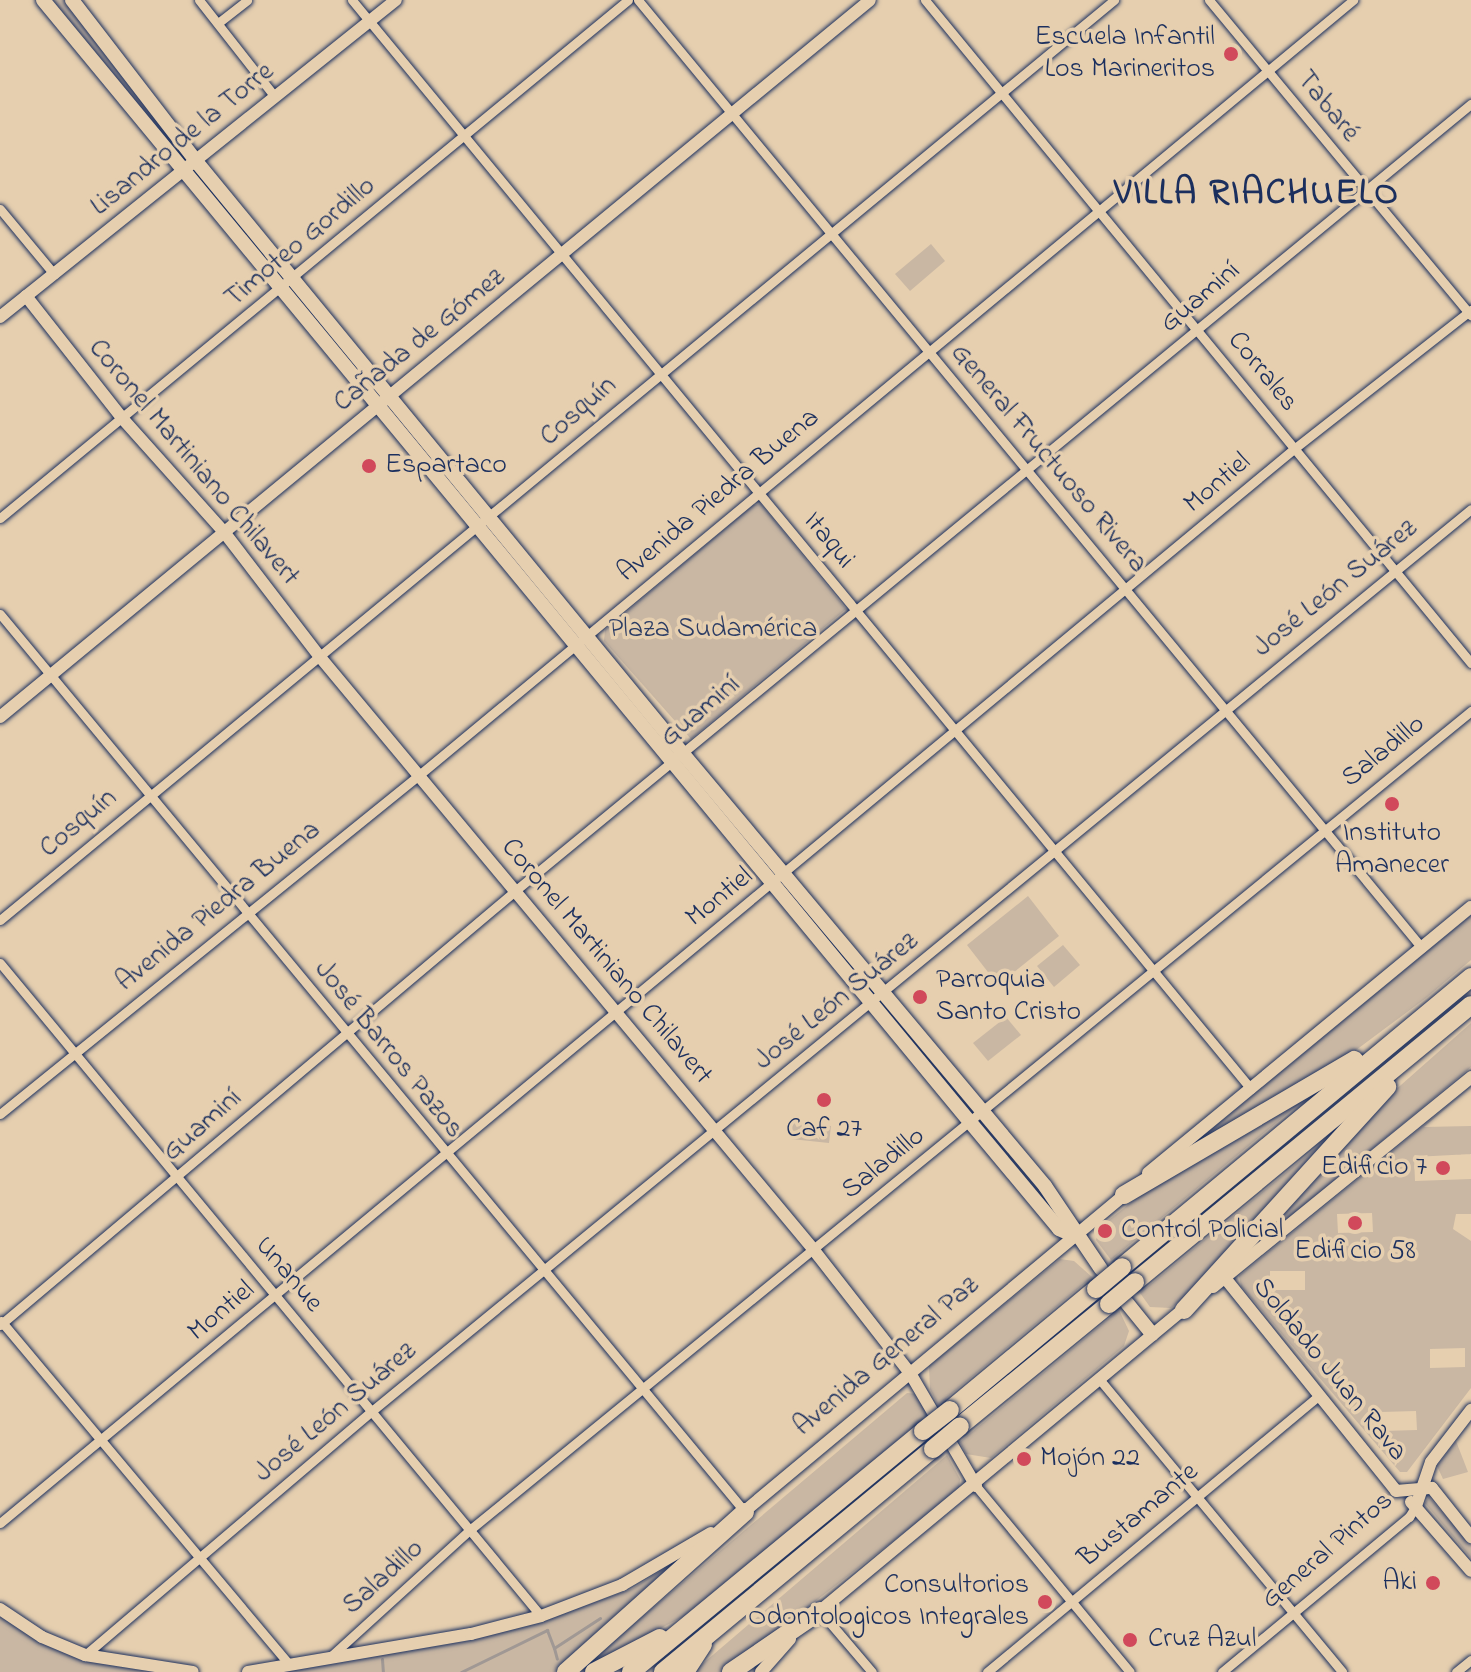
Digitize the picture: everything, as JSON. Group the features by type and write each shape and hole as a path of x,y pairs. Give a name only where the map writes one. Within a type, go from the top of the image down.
{"highway":[{"path":"631,1672 1471,977"},
{"path":"1124,1195 1335,1073 1446,998"},
{"path":"663,1672 960,1426 1118,1304 1135,1282 1464,1011"},
{"path":"1184,1310 1334,1141 1464,1011"},
{"path":"566,1672 745,1512"},
{"path":"731,1672 820,1611"},
{"path":"594,1672 694,1620"},
{"path":"685,1672 707,1635"}],"main road":[{"path":"43,0 170,157 190,164"},
{"path":"72,0 190,164 288,283 379,406 485,521"},
{"path":"288,283 392,396 485,521 679,760 878,998 982,1112 1071,1218 1075,1236 1101,1269"},
{"path":"878,998 970,1122 1059,1229 1075,1236"},
{"path":"1118,1304 1152,1334"}],"street":[{"path":"199,0 275,97"},
{"path":"218,23 247,0"},
{"name":"Itaqui","path":"352,0 1251,1089"},
{"name":"Lisandro de la Torre","path":"0,317 396,0"},
{"name":"Timoteo Gordillo","path":"0,518 628,0"},
{"name":"General Fructuoso Rivera","path":"638,0 1422,948"},
{"name":"Cañada de Gómez","path":"0,717 870,0"},
{"name":"Corrales","path":"925,0 1397,567 1471,663"},
{"name":"Cosquín","path":"0,920 148,794 320,657 659,372 1114,0"},
{"name":"Tabaré","path":"1209,0 1470,313"},
{"name":"Avenida Piedra Buena","path":"0,1114 72,1051 419,775 758,490 1270,73 1353,0"},
{"name":"Guaminí","path":"1,1323 516,890 679,760 1471,104"},
{"path":"0,209 54,274"},
{"name":"Coronel Martiniano Chilavert","path":"26,296 122,418 224,532 320,657 813,1249 910,1373 976,1486 1069,1603 1130,1672"},
{"name":"Montiel","path":"0,1523 1295,448 1470,313"},
{"name":"José León Suárez","path":"85,1655 373,1410 878,998 1224,707 1471,509"},
{"name":"José Barros Pazos","path":"0,614 642,1392 745,1512"},
{"name":"Saladillo","path":"330,1657 472,1528 1471,711"},
{"name":"Avenida General Paz","path":"248,1672 471,1634 541,1616 645,1574 745,1512 1471,907"},
{"name":"Unanue","path":"0,963 472,1528 541,1616"},
{"path":"761,1672 820,1611 976,1486 1152,1334 1471,1077"},
{"name":"Soldado Juan Rava","path":"1225,1278 1396,1491 1416,1506 1471,1571"},
{"path":"1,1323 289,1664"},
{"path":"1100,1380 1342,1672"},
{"name":"Bustamante","path":"987,1672 1320,1395"},
{"name":"General Pintos","path":"1222,1672 1409,1517 1416,1506 1431,1462 1471,1410"},
{"path":"1422,1488 1436,1491 1471,1537"},
{"name":"Soldado Juan Rava","path":"1396,1491 1422,1488"},
{"path":"0,1609 42,1637 85,1655 193,1672"},
{"path":"820,1611 872,1672"},
{"path":"1456,1672 1471,1660"}],"green space":[{"path":"48,0 64,0 180,147 173,154"},
{"path":"931,244 945,261 910,291 895,274"},
{"name":"Plaza Sudamérica","path":"761,504 846,609 691,739 604,641 605,630 753,505"},
{"path":"1028,896 1059,936 998,985 967,945"},
{"path":"1471,915 1471,960 1426,998 1348,1056 1169,1164"},
{"path":"1063,945 1080,965 1054,987 1037,966"},
{"path":"1471,988 1471,994 1379,1067 1412,1038"},
{"path":"1006,1017 1021,1035 988,1061 973,1043"},
{"path":"1471,1023 1471,1067 1238,1260 1366,1116"},
{"path":"1471,1087 1424,1127 1471,1126 1471,1154 1414,1157 1415,1181 1471,1179 1471,1214 1456,1214 1453,1229 1471,1241 1471,1388 1407,1472 1400,1472 1241,1286 1239,1276","holes":["1372,1213 1373,1232 1338,1233 1337,1214","1270,1271 1305,1271 1305,1290 1270,1290","1465,1348 1465,1367 1430,1368 1430,1349","1416,1411 1417,1430 1382,1431 1381,1412"]},
{"path":"1311,1094 1111,1260 1096,1240 1098,1233 1102,1237 1110,1229 1100,1227 1157,1182"},
{"path":"792,1122 831,1126 829,1143 791,1139"},
{"path":"1341,1127 1186,1296 1171,1308 1150,1307 1140,1293"},
{"path":"1060,1259 1074,1261 1092,1277 938,1405 930,1389 929,1366"},
{"path":"1119,1310 1129,1331 1124,1346 991,1458 966,1454 960,1442"},
{"path":"907,1393 917,1394 929,1416 688,1614 577,1672"},
{"path":"1456,1441 1468,1472 1443,1479 1437,1466"},
{"path":"947,1455 960,1479 959,1490 724,1672 693,1672"},
{"path":"1429,1497 1471,1545 1471,1558 1425,1503"},
{"path":"709,1540 555,1672 279,1672 473,1640 547,1619 632,1589"},
{"path":"0,1615 84,1659 147,1672 0,1672"}],"waterway":[{"path":"461,1672 547,1630 554,1648 600,1618"},
{"path":"554,1648 557,1659"},
{"path":"382,1659 383,1672"}],"place":[{"name":"Escuela Infantil Los Marineritos","path":"1231,54"},
{"name":"Espartaco","path":"369,466"},
{"name":"Instituto Amanecer","path":"1392,804"},
{"name":"Parroquia Santo Cristo","path":"920,997"},
{"name":"Caf 27","path":"824,1100"},
{"name":"Edificio 7","path":"1443,1168"},
{"name":"Edificio 58","path":"1355,1223"},
{"name":"Control Policial","path":"1105,1231"},
{"name":"Mojón 22","path":"1024,1459"},
{"name":"Aki","path":"1433,1583"},
{"name":"Consultorios Odontologicos Integrales","path":"1045,1602"},
{"name":"Cruz Azul","path":"1130,1640"}],"district":[{"name":"VILLA RIACHUELO","path":"1257,195"}]}
